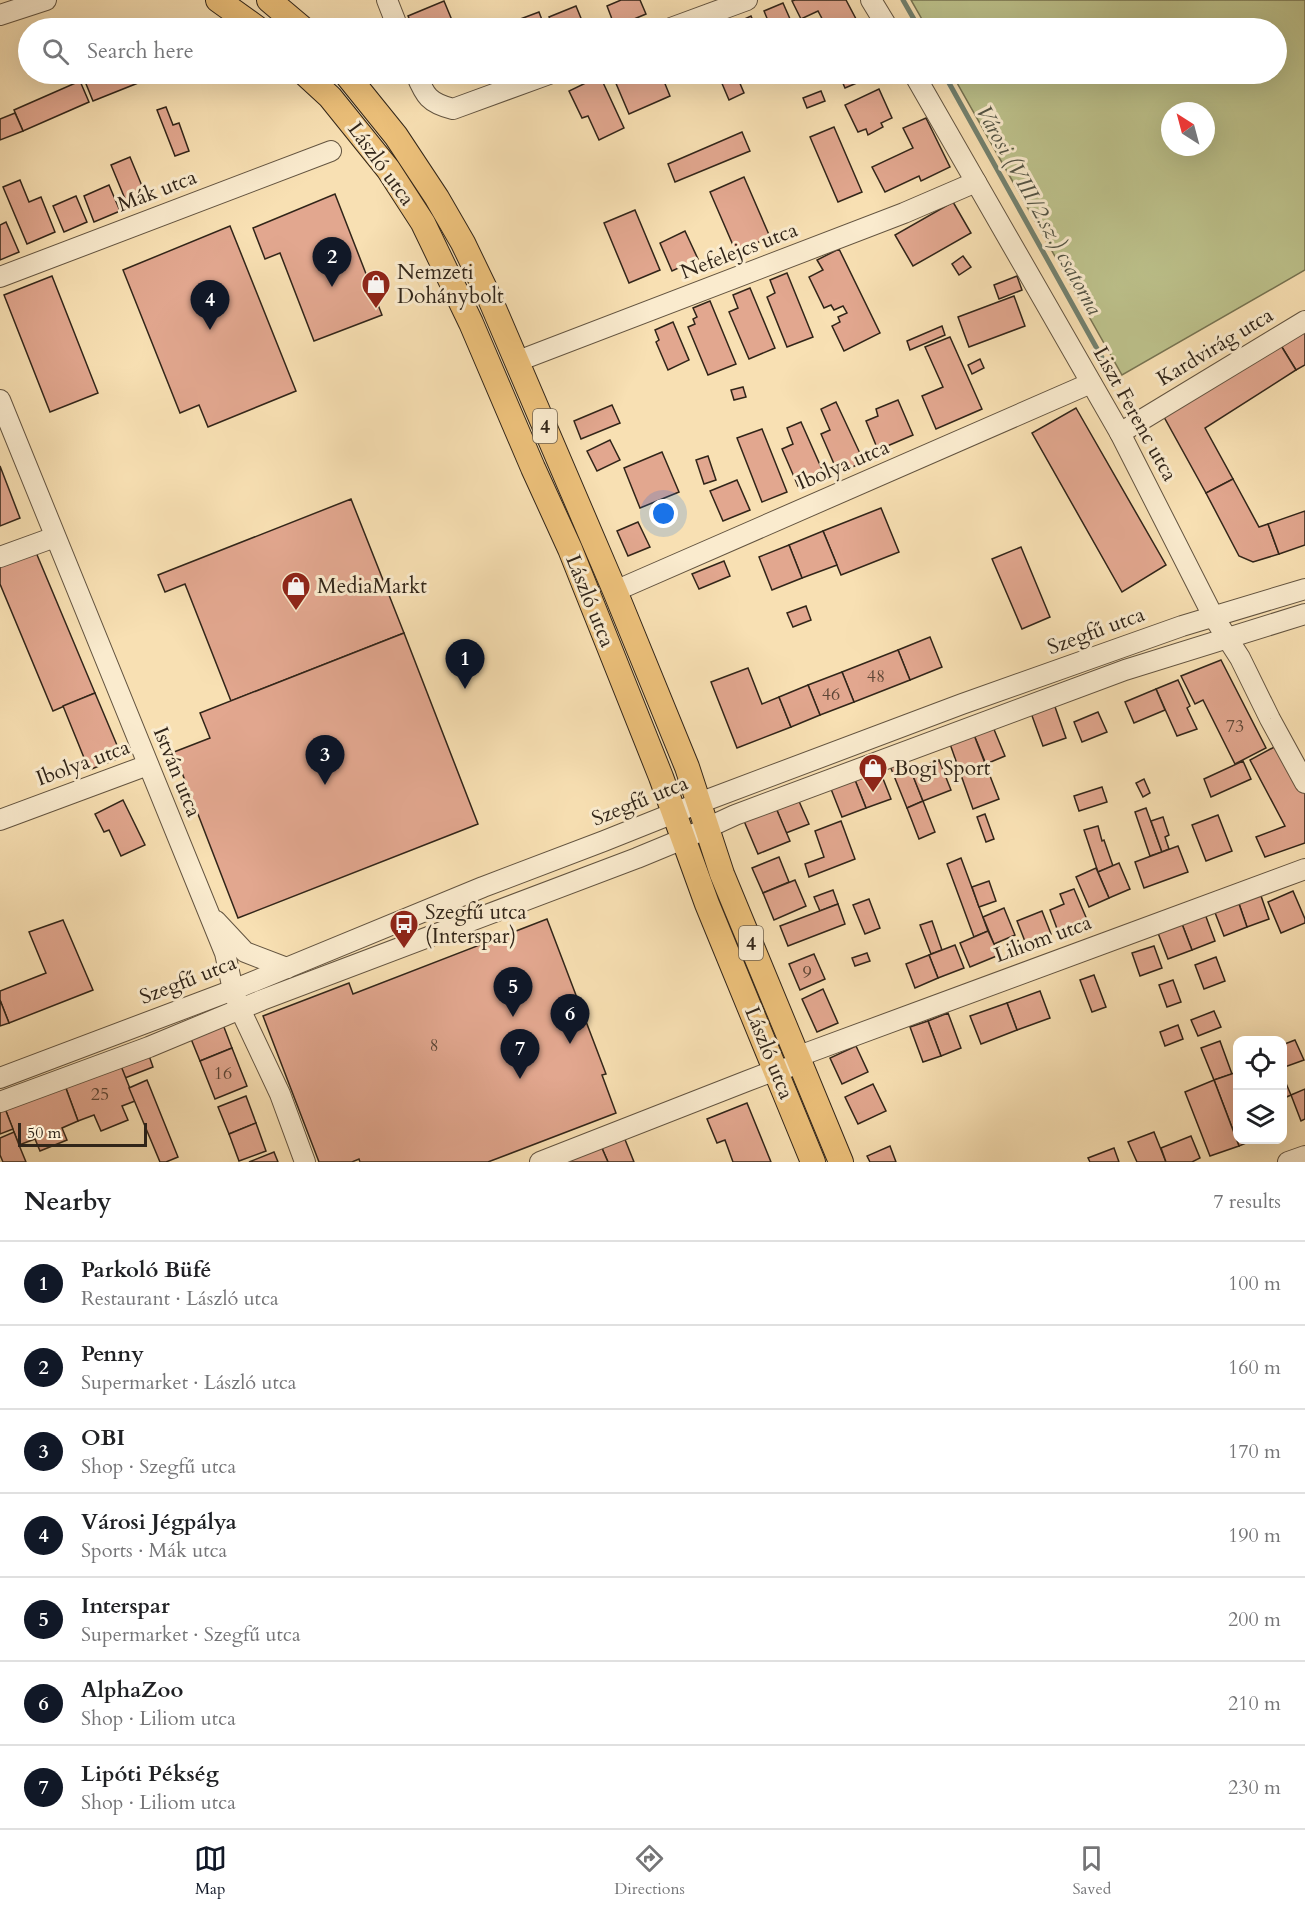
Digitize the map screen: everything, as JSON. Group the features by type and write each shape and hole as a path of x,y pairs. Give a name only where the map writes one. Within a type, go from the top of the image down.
{"main road":[{"path":"218,0 242,18"},
{"path":"268,0 290,18"},
{"name":"László utca","path":"316,84 330,97 388,169 428,233 471,323 570,549 674,813 703,895 813,1162"},
{"name":"László utca","path":"354,84 396,136 437,198 463,243 518,362 687,768 722,874 841,1162"}],"street":[{"path":"0,15 45,0"},
{"path":"387,0 394,18"},
{"path":"698,18 747,0"},
{"path":"871,0 882,18"},
{"path":"420,84 429,99 437,105 453,109 522,84"},
{"name":"Liszt Ferenc utca","path":"920,84 1120,434 1213,616 1240,658 1305,783"},
{"name":"Mák utca","path":"0,276 331,151"},
{"name":"Nefelejcs utca","path":"518,362 904,213 976,182"},
{"name":"Kardvirág utca","path":"1120,434 1305,321"},
{"name":"Ibolya utca","path":"615,591 1091,383"},
{"name":"István utca","path":"0,400 225,953 233,990 240,1009 280,1094 305,1162"},
{"path":"0,557 55,537"},
{"name":"Szegfű utca","path":"0,1078 233,990 483,887 699,803 962,704 1213,616 1305,589"},
{"path":"0,1102 149,1047 240,1009 683,839 735,815 1125,670 1305,614"},
{"name":"Ibolya utca","path":"0,820 148,765"},
{"name":"Liliom utca","path":"799,1056 1305,869"},
{"path":"208,913 245,952 287,968"},
{"path":"540,1162 776,1070 786,1068 793,1070 813,1092"},
{"path":"1288,1162 1305,1156"}],"green space":[{"path":"911,0 1305,0 1305,270 1122,375 958,84 1287,84 1287,18 921,18"}],"building":[{"path":"621,0 640,0 646,14 636,18 612,18 607,6"},
{"path":"846,0 855,18 822,18 818,11 800,18 792,1"},
{"path":"444,1 451,18 409,18 408,16"},
{"path":"783,3 790,18 767,18 764,11"},
{"path":"576,6 581,18 549,18"},
{"path":"539,12 541,18 523,18"},
{"path":"73,84 81,84 89,102 23,131 14,110"},
{"path":"86,84 136,84 93,101"},
{"path":"583,84 604,84 624,128 599,140 588,116 582,118 569,91"},
{"path":"616,84 665,84 670,96 629,114"},
{"path":"722,84 740,84 744,93 729,100"},
{"path":"879,89 892,118 881,123 883,127 868,135 866,129 858,132 845,105"},
{"path":"821,91 825,101 807,108 803,98"},
{"path":"166,107 173,125 179,123 189,151 175,156 157,110"},
{"path":"15,113 23,131 0,140 0,119"},
{"path":"926,118 950,167 921,181 919,176 885,192 872,167 913,148 903,128"},
{"path":"834,127 862,192 838,202 810,137"},
{"path":"742,132 750,151 675,182 668,164"},
{"path":"130,157 147,198 128,206 111,165"},
{"path":"744,177 770,237 736,252 710,192"},
{"path":"20,180 29,202 41,197 55,232 27,244 3,187"},
{"path":"109,185 120,211 94,222 84,196"},
{"path":"335,194 382,315 314,341 280,253 265,259 253,228"},
{"path":"76,196 87,222 64,232 53,206"},
{"path":"953,202 971,233 913,266 895,235"},
{"path":"635,210 660,270 629,283 604,223"},
{"path":"6,222 19,252 0,260 0,225"},
{"path":"230,226 296,391 208,427 199,405 180,413 123,270"},
{"path":"685,231 698,259 672,271 660,243"},
{"path":"839,249 880,333 844,351 832,326 840,322 838,317 847,313 843,306 834,310 831,305 824,308 809,277 823,270 817,260"},
{"path":"963,256 971,267 959,275 952,264"},
{"path":"787,273 813,337 787,347 767,297 775,293 770,280"},
{"path":"52,276 98,393 50,412 4,295"},
{"path":"1017,276 1022,290 999,299 994,285"},
{"path":"750,288 775,348 749,359 729,312 738,308 733,295"},
{"path":"1014,296 1025,326 969,347 958,317"},
{"path":"710,301 736,364 708,375 688,327 695,324 693,319 697,317 693,308"},
{"path":"673,322 689,360 668,370 656,342 659,340 655,330"},
{"path":"942,326 945,335 910,350 907,341"},
{"path":"1305,328 1305,365 1296,370 1280,344"},
{"path":"950,337 982,409 936,429 922,396 943,387 925,347"},
{"path":"1280,344 1296,370 1205,428 1233,479 1206,493 1164,417"},
{"path":"980,359 984,368 972,374 968,365"},
{"path":"743,387 746,397 734,400 731,390"},
{"path":"898,400 913,435 878,450 866,421 878,416 876,409"},
{"path":"836,402 864,462 838,473 821,434 830,430 821,409"},
{"path":"612,405 620,423 581,439 574,421"},
{"path":"1076,408 1166,565 1122,592 1032,433"},
{"path":"801,422 824,474 798,486 782,449 793,444 787,428"},
{"path":"762,429 787,492 762,502 737,438"},
{"path":"610,440 620,460 597,471 587,451"},
{"path":"662,452 679,492 640,508 624,468"},
{"path":"708,456 716,480 704,484 696,460"},
{"path":"0,466 20,518 0,526"},
{"path":"1233,479 1259,527 1268,524 1279,554 1253,562 1239,556 1206,493"},
{"path":"737,480 750,510 723,521 710,491"},
{"name":"MediaMarkt","path":"351,499 404,633 231,701 185,584 165,592 158,575"},
{"path":"881,508 899,552 841,575 823,531"},
{"path":"1305,511 1305,545 1279,554 1268,524"},
{"path":"638,522 650,547 628,556 617,531"},
{"path":"823,531 837,565 802,578 789,545"},
{"path":"789,545 802,578 772,590 759,557"},
{"path":"1021,547 1050,617 1022,629 992,559"},
{"path":"35,550 95,693 53,711 0,584 0,564"},
{"path":"724,561 730,576 699,589 692,574"},
{"path":"806,606 811,620 793,627 787,613"},
{"path":"404,633 478,824 238,918 174,752 210,738 200,713"},
{"path":"930,637 942,667 910,680 898,650"},
{"path":"898,650 910,680 854,702 842,672"},
{"path":"1221,660 1266,748 1235,764 1203,700 1195,704 1181,676"},
{"path":"748,668 762,704 779,697 791,727 737,748 711,682"},
{"path":"842,672 854,702 820,715 808,685"},
{"path":"1178,680 1197,729 1177,736 1156,689"},
{"path":"808,685 820,715 791,727 779,697"},
{"path":"1156,689 1165,710 1134,723 1125,702"},
{"path":"95,693 122,757 89,770 63,706"},
{"path":"1054,704 1066,738 1043,746 1031,713"},
{"path":"1098,712 1107,732 1082,742 1074,722"},
{"path":"993,727 1005,756 986,764 974,735"},
{"path":"974,735 999,799 973,809 950,744"},
{"path":"1278,745 1305,794 1305,843 1265,857 1256,837 1285,826 1250,760"},
{"path":"907,760 923,801 907,808 890,766"},
{"path":"939,760 951,790 923,801 911,771"},
{"path":"1243,761 1251,779 1211,797 1204,779"},
{"path":"880,771 891,799 866,808 855,780"},
{"path":"1144,779 1150,793 1143,797 1136,783"},
{"path":"855,780 866,808 842,817 831,789"},
{"path":"1102,787 1107,802 1079,811 1074,796"},
{"path":"798,799 809,824 786,833 776,808"},
{"path":"123,800 145,845 121,856 109,830 104,832 95,814"},
{"path":"923,801 935,832 919,839 907,808"},
{"path":"776,808 790,841 758,854 744,821"},
{"path":"1146,808 1162,852 1150,856 1135,812"},
{"path":"985,814 994,839 986,842 977,817"},
{"path":"1218,815 1232,851 1206,861 1192,825"},
{"path":"1163,817 1169,835 1165,837 1169,849 1162,852 1151,821"},
{"path":"841,821 855,859 809,877 805,864 824,857 815,831"},
{"path":"1098,826 1113,866 1098,872 1084,830"},
{"path":"1178,846 1188,872 1144,888 1135,862"},
{"path":"779,857 789,882 763,893 752,868"},
{"path":"961,858 988,931 974,937 947,864"},
{"path":"1119,863 1130,889 1109,898 1098,872"},
{"path":"1096,868 1109,898 1089,907 1076,877"},
{"path":"795,880 806,906 774,920 763,893"},
{"path":"989,881 996,901 979,907 972,887"},
{"path":"1074,889 1088,922 1059,934 1050,910 1064,904 1060,894"},
{"path":"833,890 838,904 820,911 814,897"},
{"path":"1293,891 1305,923 1281,933 1268,902"},
{"path":"1260,893 1269,919 1247,927 1238,901"},
{"path":"869,899 880,928 865,934 853,905"},
{"path":"1238,901 1247,927 1224,936 1214,910"},
{"path":"838,904 845,924 788,946 780,926"},
{"path":"1004,908 1015,935 994,944 983,917"},
{"path":"1042,911 1051,934 1026,944 1017,921"},
{"path":"1205,914 1215,941 1192,950 1182,924"},
{"path":"547,919 606,1074 602,1075 616,1113 488,1162 360,1162 359,1159 352,1162 319,1162 263,1016 349,983 353,994"},
{"path":"63,920 93,990 9,1023 0,1000 0,991 46,973 29,932"},
{"path":"932,921 942,950 931,954 920,925"},
{"path":"1182,924 1192,950 1168,959 1158,933"},
{"path":"988,931 999,955 970,967 960,943"},
{"path":"955,945 964,968 938,978 929,955"},
{"path":"1154,946 1162,968 1140,976 1132,953"},
{"path":"867,953 870,961 855,966 852,958"},
{"path":"814,954 825,979 800,990 789,964"},
{"path":"929,955 938,978 915,988 906,964"},
{"path":"1216,957 1225,981 1204,989 1195,965"},
{"path":"1094,975 1106,1007 1092,1012 1080,980"},
{"path":"1173,980 1181,1002 1167,1007 1159,985"},
{"path":"823,989 838,1023 817,1032 802,999"},
{"path":"1040,991 1050,1018 1017,1030 1007,1003"},
{"path":"0,1000 9,1023 0,1026"},
{"path":"1007,1003 1017,1030 981,1044 970,1016"},
{"path":"1214,1011 1221,1027 1198,1036 1191,1020"},
{"path":"948,1013 961,1048 941,1056 928,1021"},
{"path":"928,1021 941,1056 923,1062 910,1027"},
{"path":"222,1022 232,1048 200,1061 189,1034"},
{"path":"1178,1025 1183,1039 1165,1046 1160,1032"},
{"path":"1295,1040 1304,1060 1287,1066 1287,1043"},
{"path":"1220,1041 1232,1074 1214,1080 1201,1048"},
{"path":"856,1046 868,1072 842,1084 830,1058"},
{"path":"232,1048 247,1086 215,1099 200,1061"},
{"path":"147,1050 153,1067 125,1078 119,1061"},
{"path":"119,1061 135,1101 122,1106 128,1120 101,1131 94,1115 78,1121 64,1083"},
{"path":"1233,1073 1233,1130 1214,1080"},
{"path":"147,1080 178,1157 166,1162 160,1162 129,1088"},
{"path":"1214,1080 1233,1130 1233,1144 1239,1146 1210,1156 1185,1092"},
{"path":"64,1083 78,1121 62,1128 67,1140 40,1151 35,1139 19,1145 4,1106"},
{"path":"873,1084 886,1111 858,1124 845,1097"},
{"path":"1305,1089 1305,1119 1301,1121 1291,1095"},
{"path":"246,1096 256,1123 229,1134 218,1107"},
{"path":"747,1103 771,1162 733,1162 725,1140 717,1143 707,1119"},
{"path":"4,1106 13,1129 0,1134 0,1108"},
{"path":"256,1123 266,1151 239,1161 229,1134"},
{"path":"14,1132 26,1162 3,1162 0,1155 0,1138"},
{"path":"1154,1132 1166,1162 1137,1162 1128,1142"},
{"path":"1191,1136 1200,1158 1192,1162 1166,1162 1161,1148"},
{"path":"624,1137 634,1162 608,1162 601,1146"},
{"path":"601,1146 608,1162 563,1162"},
{"path":"890,1146 896,1162 870,1162 867,1156"},
{"path":"1114,1148 1119,1162 1090,1162 1088,1158"},
{"path":"274,1152 278,1162 249,1162"}],"waterway":[{"name":"Városi (VIII/2.sz.) csatorna","path":"903,0 913,18"},
{"name":"Városi (VIII/2.sz.) csatorna","path":"950,84 1105,363"}],"place":[{"name":"Penny","path":"332,287"},
{"name":"Nemzeti Dohánybolt","path":"376,310"},
{"name":"Városi Jégpálya","path":"210,330"},
{"name":"MediaMarkt","path":"296,612"},
{"name":"Parkoló Büfé","path":"465,689"},
{"name":"OBI","path":"325,785"},
{"name":"Bogi Sport","path":"873,794"},
{"name":"Szegfű utca (Interspar)","path":"404,950"},
{"name":"Interspar","path":"513,1017"},
{"name":"AlphaZoo","path":"570,1044"},
{"name":"Lipóti Pékség","path":"520,1079"}]}
